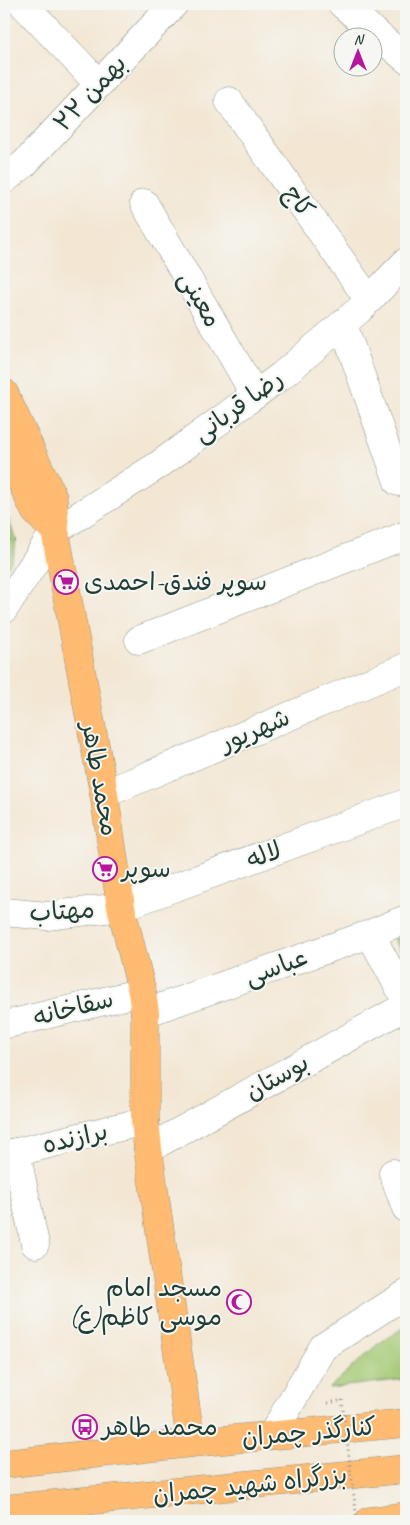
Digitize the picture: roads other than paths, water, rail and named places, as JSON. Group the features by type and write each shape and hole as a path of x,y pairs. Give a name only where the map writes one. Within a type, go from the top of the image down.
{"main road":[{"name":"محمد طاهر","path":"4,393 53,498 55,531 104,794 121,907 144,1002 148,1149 191,1443"},
{"path":"4,444 35,511 55,531"},
{"name":"کنارگذر چمران","path":"4,1464 191,1443 406,1423"},
{"name":"بزرگراه شهید چمران","path":"4,1510 406,1469"},
{"name":"بزرگراه شهید چمران","path":"368,1521 400,1518"}],"street":[{"path":"23,4 99,84"},
{"name":"۲۲ بهمن","path":"4,180 24,164 174,4"},
{"path":"342,4 406,59"},
{"name":"کاج","path":"229,102 369,300"},
{"name":"معینی","path":"144,203 255,395"},
{"name":"رضا قربانی","path":"55,531 160,464 281,376 343,324 406,262"},
{"path":"343,324 402,480"},
{"path":"4,609 55,531"},
{"path":"139,640 406,535"},
{"name":"شهریور","path":"104,794 406,667"},
{"name":"لاله","path":"121,907 406,803"},
{"name":"مهتاب","path":"4,912 47,916 121,907"},
{"name":"عباسی","path":"144,1002 370,934 406,919"},
{"path":"370,934 406,1000"},
{"name":"سقاخانه","path":"4,1025 144,1002"},
{"name":"بوستان","path":"148,1149 406,1006"},
{"name":"برازنده","path":"10,1154 146,1121"},
{"path":"10,1154 35,1244"},
{"path":"393,1173 406,1208"},
{"path":"272,1435 323,1347 406,1294"}],"place":[{"name":"سوپر فندق-احمدی","path":"66,582"},
{"name":"سوپر","path":"105,869"},
{"name":"مسجد امام موسی کاظم(ع)","path":"239,1302"},
{"name":"محمد طاهر","path":"85,1427"}]}
